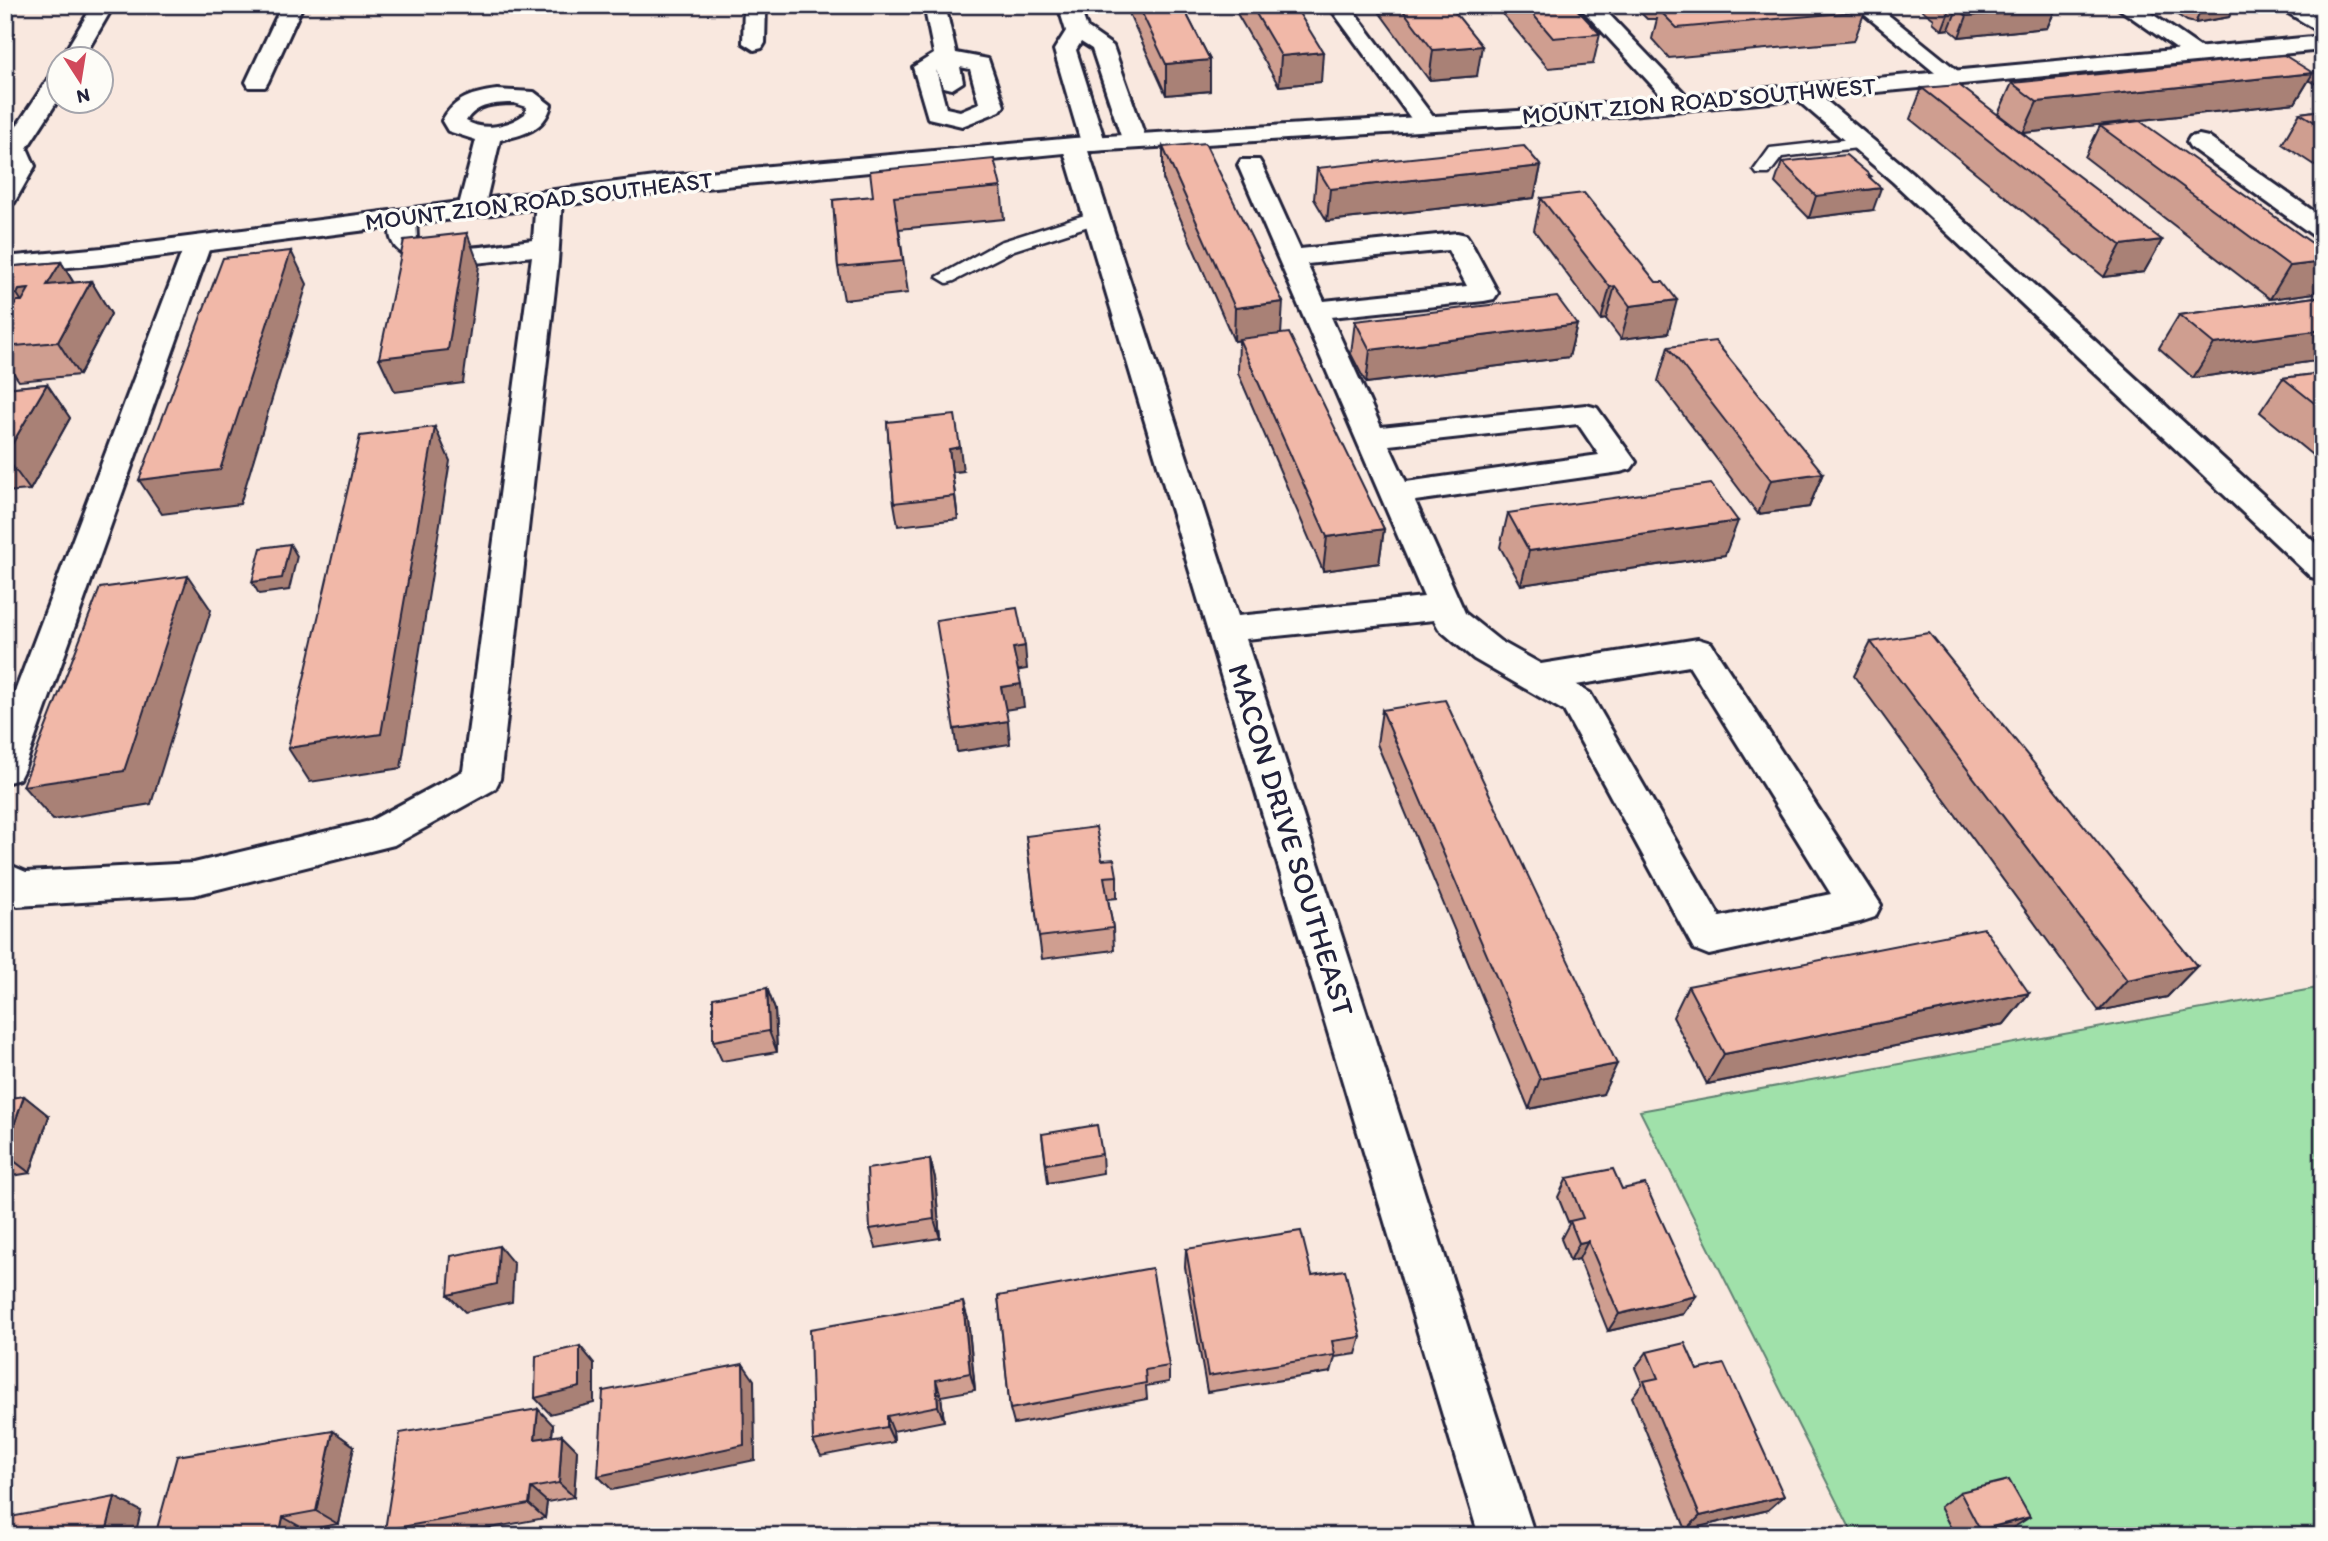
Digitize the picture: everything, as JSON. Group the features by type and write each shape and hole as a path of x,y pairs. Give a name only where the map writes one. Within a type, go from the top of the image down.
{"street":[{"path":"79,46 104,5"},
{"path":"754,43 755,5"},
{"path":"934,5 971,155"},
{"path":"1068,5 1077,31 1102,46 1135,142"},
{"path":"1338,5 1426,123"},
{"path":"1588,5 1681,103"},
{"path":"1863,5 1954,76"},
{"path":"2124,5 2199,54"},
{"path":"2285,5 2323,28"},
{"path":"257,82 297,7"},
{"name":"MACON DRIVE SOUTHEAST","path":"1077,31 1065,51 1097,217 1507,1536"},
{"name":"MOUNT ZION ROAD SOUTHWEST","path":"1084,145 1426,123 1803,93 1954,76 2323,43"},
{"path":"946,57 980,64 986,82 992,106 962,120 936,113 924,67 946,57"},
{"path":"929,88 986,82"},
{"path":"1803,93 1902,177 2323,569"},
{"path":"5,198 23,166 15,148 46,100"},
{"path":"471,209 490,133"},
{"path":"2199,142 2323,230"},
{"name":"MOUNT ZION ROAD SOUTHEAST","path":"5,265 676,183 1084,145"},
{"path":"1250,165 1451,620 1487,650 1577,702 1709,937 1860,905 1699,652 1537,678"},
{"path":"5,878 19,889 194,879 380,835 481,779 546,246 549,199"},
{"path":"404,217 404,244 419,253 456,255 546,246"},
{"path":"1291,258 1457,241 1484,293 1314,310"},
{"path":"5,769 198,243"},
{"path":"1371,438 1586,414 1620,462 1396,494"},
{"path":"1225,629 1446,607"}],"lane":[{"path":"1763,170 1776,152 1860,143"},
{"path":"947,277 1007,246 1097,217"}],"green space":[{"path":"2323,987 2323,1536 1854,1536 1640,1111"}],"building":[{"path":"1138,5 1182,5 1210,60 1166,64"},
{"path":"1251,5 1294,5 1323,52 1281,56"},
{"path":"1399,5 1449,5 1482,46 1433,50"},
{"path":"1525,5 1573,5 1600,34 1553,38"},
{"path":"1711,5 1857,5 1865,11 1677,28 1659,10"},
{"path":"1944,5 2052,5 2056,8 1967,16"},
{"path":"2284,55 2313,73 2037,102 2012,83"},
{"path":"1959,85 2162,240 2121,245 1922,88"},
{"path":"2323,110 2323,127 2300,113"},
{"path":"2140,121 2323,251 2323,262 2290,266 2100,126"},
{"path":"1205,143 1283,302 1235,308 1163,147"},
{"path":"1524,146 1541,166 1330,189 1317,168"},
{"path":"1846,155 1881,188 1816,196 1782,162"},
{"path":"994,159 1001,187 894,197 903,261 838,267 833,200 873,196 870,171"},
{"path":"1584,193 1656,282 1663,282 1677,300 1630,306 1615,286 1610,287 1541,198"},
{"path":"467,233 448,350 379,358 404,240"},
{"path":"291,251 220,470 139,480 223,258"},
{"path":"61,262 47,285 91,281 58,342 5,347 5,321 17,301 22,301 29,289 5,295 5,267"},
{"path":"2323,296 2323,330 2214,344 2179,315"},
{"path":"1557,297 1577,324 1370,350 1355,321"},
{"path":"1289,333 1384,529 1327,537 1239,339"},
{"path":"1715,341 1823,473 1771,480 1668,347"},
{"path":"2323,373 2323,410 2283,378"},
{"path":"47,384 5,456 5,388"},
{"path":"955,415 960,447 949,449 955,496 894,503 887,422"},
{"path":"435,427 381,734 288,748 360,436"},
{"path":"1711,484 1738,521 1529,551 1508,513"},
{"path":"290,544 282,578 252,582 261,548"},
{"path":"188,576 124,771 23,786 100,588"},
{"path":"1017,608 1025,646 1013,648 1021,684 1001,687 1008,721 954,729 936,620"},
{"path":"1929,633 2197,966 2127,980 1871,642"},
{"path":"1445,700 1617,1064 1540,1079 1382,710"},
{"path":"1096,827 1102,860 1114,859 1117,876 1104,877 1113,928 1039,937 1026,836"},
{"path":"1984,928 2029,993 1724,1054 1688,986"},
{"path":"767,988 769,1031 713,1041 713,998"},
{"path":"24,1096 5,1151 5,1099"},
{"path":"1097,1125 1102,1154 1046,1164 1042,1134"},
{"path":"930,1159 934,1219 870,1229 867,1169"},
{"path":"1613,1169 1622,1189 1645,1184 1696,1296 1619,1314 1588,1241 1579,1243 1570,1221 1583,1218 1567,1178"},
{"path":"1301,1231 1312,1275 1345,1270 1361,1337 1332,1341 1335,1355 1208,1376 1186,1249"},
{"path":"499,1246 497,1284 448,1295 451,1256"},
{"path":"1152,1268 1169,1366 1145,1370 1146,1383 1010,1409 998,1296"},
{"path":"963,1302 970,1373 936,1380 938,1406 887,1416 887,1427 813,1441 810,1329"},
{"path":"1685,1343 1697,1370 1724,1364 1784,1496 1700,1516 1644,1381 1658,1378 1647,1352"},
{"path":"580,1346 580,1387 535,1398 536,1356"},
{"path":"743,1364 744,1445 598,1476 603,1391"},
{"path":"538,1409 535,1439 562,1435 559,1483 531,1488 529,1504 385,1530 400,1433"},
{"path":"333,1431 316,1511 283,1517 279,1536 155,1536 177,1456"},
{"path":"2009,1480 2030,1517 1980,1530 1960,1492"},
{"path":"115,1497 105,1536 5,1536 5,1518"},
{"path":"1813,1526 1818,1536 1774,1536"}]}
